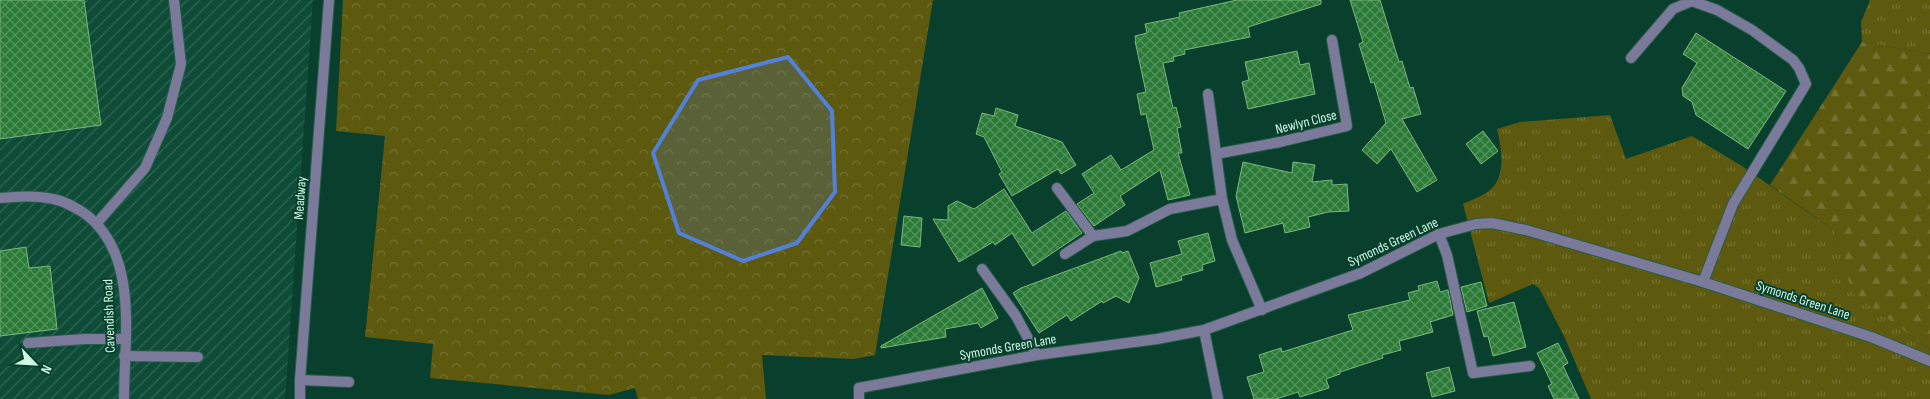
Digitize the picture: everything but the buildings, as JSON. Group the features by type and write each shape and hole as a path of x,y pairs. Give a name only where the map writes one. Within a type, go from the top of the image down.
{"street":[{"path":"97,223 145,168 167,118 181,64 174,0"},
{"name":"Meadway","path":"300,399 329,0"},
{"path":"1631,58 1674,9 1692,2 1717,10 1752,30 1793,60 1806,84 1733,204 1703,282"},
{"name":"Newlyn Close","path":"1216,154 1280,142 1347,126 1332,40"},
{"path":"1208,94 1222,199 1232,240 1262,310"},
{"path":"1057,188 1093,236"},
{"name":"Cavendish Road","path":"0,198 31,196 55,199 72,205 97,223 109,238 118,257 123,284 125,339 124,399"},
{"path":"1065,254 1093,236 1127,231 1170,209 1222,199"},
{"name":"Symonds Green Lane","path":"859,399 859,388 1037,355 1157,339 1204,330 1360,273 1439,234 1476,224 1492,223 1526,230 1703,282 1871,336 1930,361"},
{"path":"1439,234 1447,255 1473,373 1530,366"},
{"path":"982,269 1016,316 1037,355"},
{"path":"1204,330 1218,399"},
{"path":"28,343 85,339 125,339"},
{"path":"124,356 198,357"},
{"path":"300,380 349,382"}],"highlighted area":[{"path":"788,57 832,111 835,192 797,243 743,261 679,233 653,153 698,80"}],"shaded area":[{"path":"0,0 313,0 285,399 0,399"}],"green space":[{"path":"343,0 933,0 875,355 854,359 762,355 766,399 638,399 635,388 609,395 430,378 433,344 365,337 385,136 336,131"},
{"path":"1870,0 1930,0 1930,54 1862,42 1861,22"},
{"path":"1862,42 1930,54 1930,350 1852,292 1835,231 1770,185"},
{"path":"1610,115 1626,159 1692,136 1742,166 1835,231 1853,292 1930,350 1930,399 1591,399 1564,336 1539,288 1533,284 1489,303 1463,204 1486,193 1493,187 1499,177 1501,150 1497,129 1520,122"}]}
